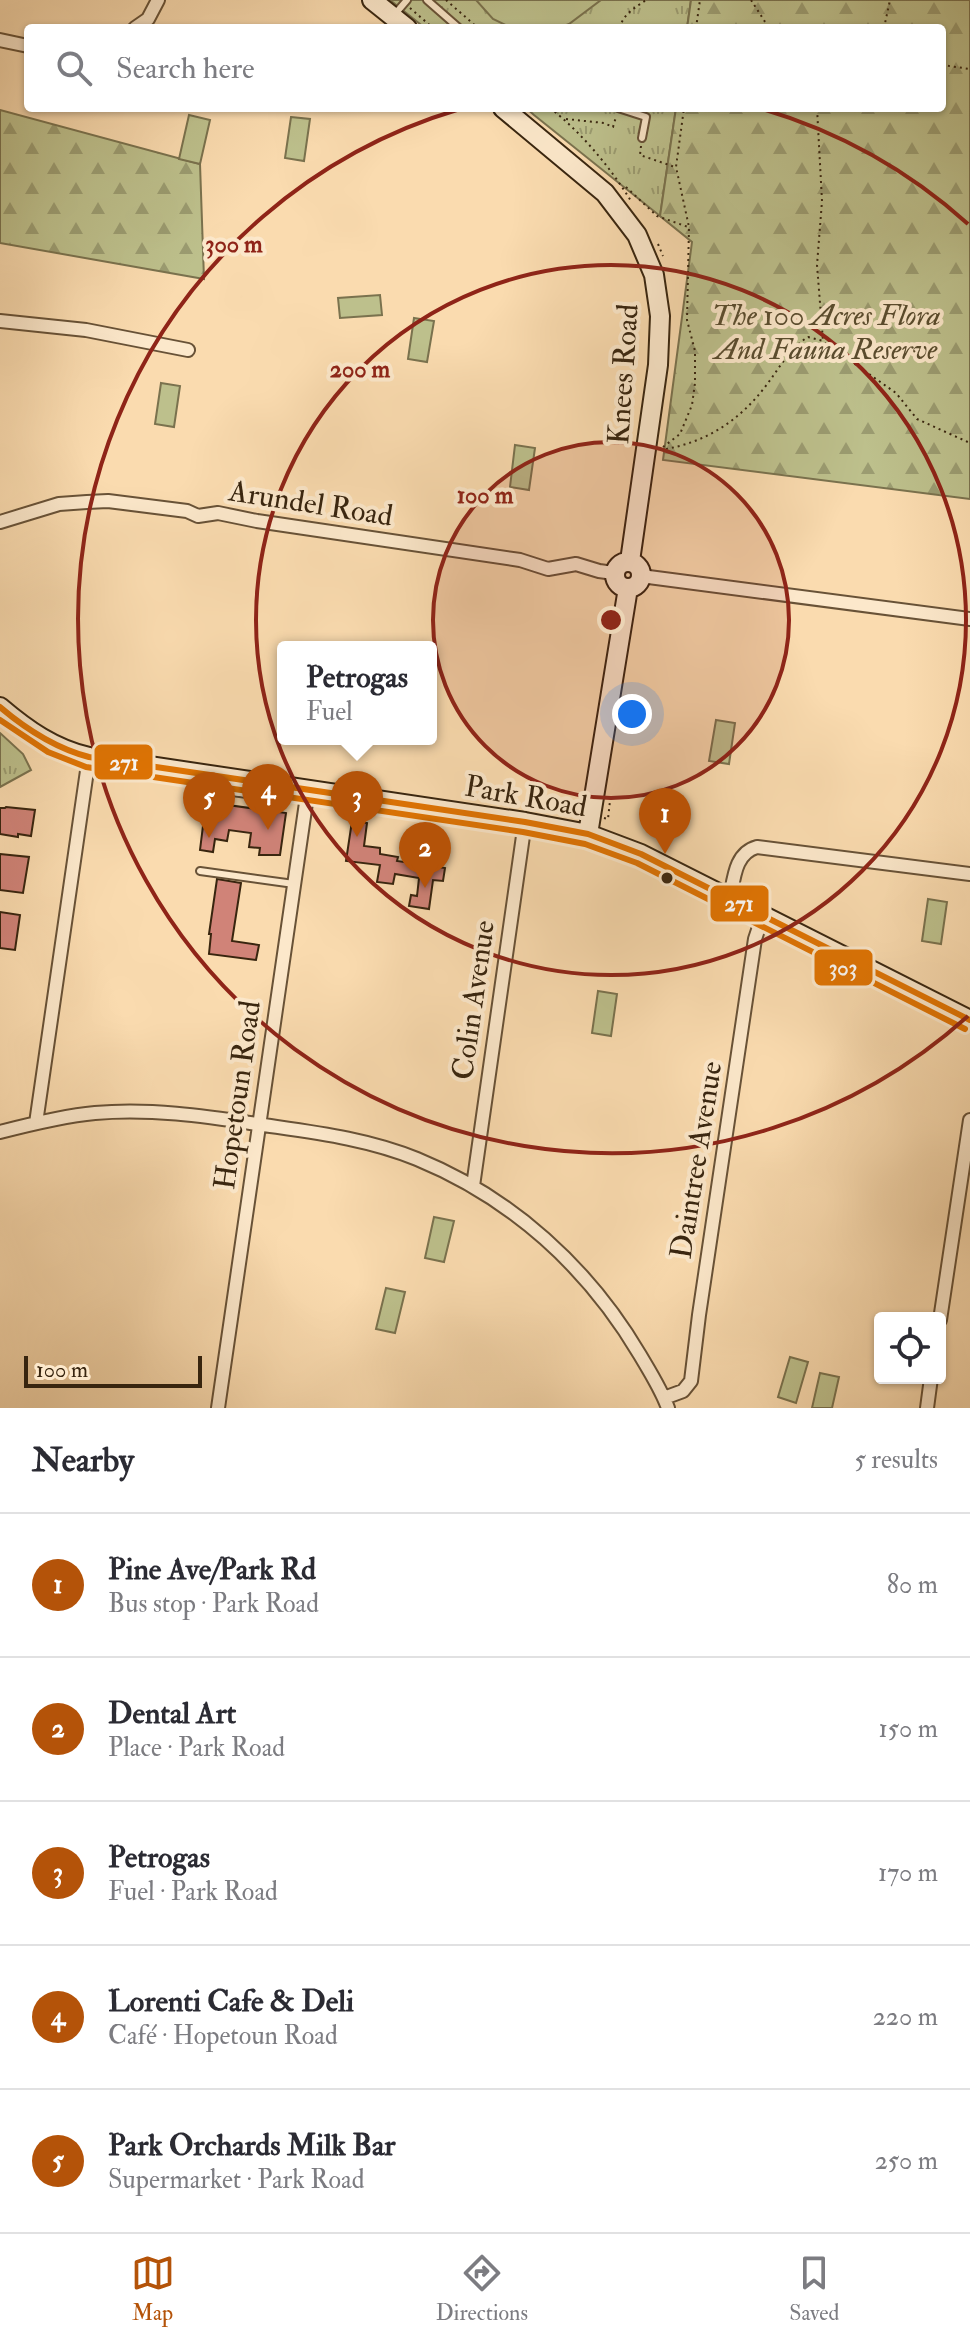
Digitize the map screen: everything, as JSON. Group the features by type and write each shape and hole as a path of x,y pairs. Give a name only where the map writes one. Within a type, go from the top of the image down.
{"street":[{"path":"141,24 148,19 158,0"},
{"path":"372,0 403,12"},
{"path":"0,40 24,45"},
{"name":"Knees Road","path":"508,112 605,193 637,235 654,275 660,316 658,365 633,575 588,834"},
{"path":"0,321 86,330 188,350"},
{"name":"Arundel Road","path":"0,522 59,504 108,501 187,511 198,516 218,513 520,560 548,569 576,564 614,573"},
{"path":"614,573 617,582 633,575 970,619"},
{"name":"Park Road","path":"0,707 41,739 89,757 588,834 641,854 970,1020"},
{"path":"36,1123 89,757"},
{"name":"Hopetoun Road","path":"218,1408 294,884 302,788"},
{"name":"Colin Avenue","path":"473,1186 525,822"},
{"path":"730,898 740,859 746,850 757,847 970,874"},
{"name":"Daintree Avenue","path":"666,1403 691,1381 755,939 763,915"},
{"path":"0,1132 95,1113 146,1112 203,1116 320,1133 415,1158 473,1186 535,1229 565,1256 595,1288 624,1328 666,1403"},
{"path":"941,1312 970,1120"},
{"path":"927,1408 930,1384"}],"lane":[{"path":"427,0 454,24"},
{"path":"630,112 646,117 642,138"},
{"path":"200,871 294,884"}],"path":[{"path":"446,0 473,24"},
{"path":"621,24 646,0"},
{"path":"697,24 700,0"},
{"path":"751,0 766,24"},
{"path":"885,24 890,0"},
{"path":"403,12 426,24"},
{"path":"946,66 970,69"},
{"path":"563,118 613,127 617,112"},
{"path":"683,112 676,167 689,227 687,320 695,351 695,383 692,405 680,434 658,450 703,439 720,431 757,398 797,344 808,337 823,341 896,393 917,419 970,443"},
{"path":"817,112 822,201 817,265 823,341"},
{"path":"642,138 640,155 676,167"},
{"path":"626,187 657,216 689,227"}],"green space":[{"path":"390,0 691,0 688,24 420,24"},
{"path":"476,0 601,0 569,24 504,24 493,19"},
{"name":"The 100 Acres Flora And Fauna Reserve","path":"691,0 970,0 970,499 663,460 692,242 660,216 675,112 946,112 946,24 688,24"},
{"path":"0,110 200,164 204,279 0,243"},
{"path":"531,112 675,112 660,216"},
{"path":"189,115 210,120 200,164 179,159"},
{"path":"291,117 310,119 304,161 285,158"},
{"path":"380,295 382,315 340,318 338,298"},
{"path":"414,318 434,321 427,362 408,359"},
{"path":"161,383 180,386 174,427 155,424"},
{"path":"515,445 535,448 529,490 510,487"},
{"path":"716,720 735,723 729,764 709,761"},
{"path":"0,733 23,754 31,770 0,787"},
{"path":"928,899 947,902 941,944 922,941"},
{"path":"598,991 617,994 611,1036 592,1033"},
{"path":"434,1217 454,1221 444,1262 425,1258"},
{"path":"386,1288 405,1292 395,1333 376,1329"},
{"path":"790,1357 808,1362 796,1403 778,1397"},
{"path":"820,1373 839,1377 832,1408 812,1408"}],"building":[{"path":"206,802 286,813 280,855 259,855 260,848 249,847 251,833 229,830 227,841 215,839 213,852 200,850"},
{"path":"0,808 35,810 31,836 0,834"},
{"path":"352,821 367,823 364,846 380,848 380,854 398,857 397,861 445,868 443,881 433,880 429,909 409,906 411,895 417,896 419,878 395,874 393,884 377,882 380,865 346,861"},
{"path":"0,854 29,857 23,893 0,890"},
{"path":"217,879 241,883 232,941 259,945 256,960 209,954"},
{"path":"0,912 20,915 15,950 0,948"}],"transit line":[{"name":"271","path":"0,707 42,737 89,757 588,834 641,854 970,1020"},
{"name":"303","path":"0,720 48,752 86,767 523,832 585,844 637,863 965,1029"}],"place":[{"name":"Lorenti Cafe & Deli","path":"268,830"},
{"name":"Petrogas","path":"357,837"},
{"name":"Park Orchards Milk Bar","path":"209,838"},
{"name":"Pine Ave/Park Rd","path":"665,854"},
{"name":"Dental Art","path":"425,888"}]}
